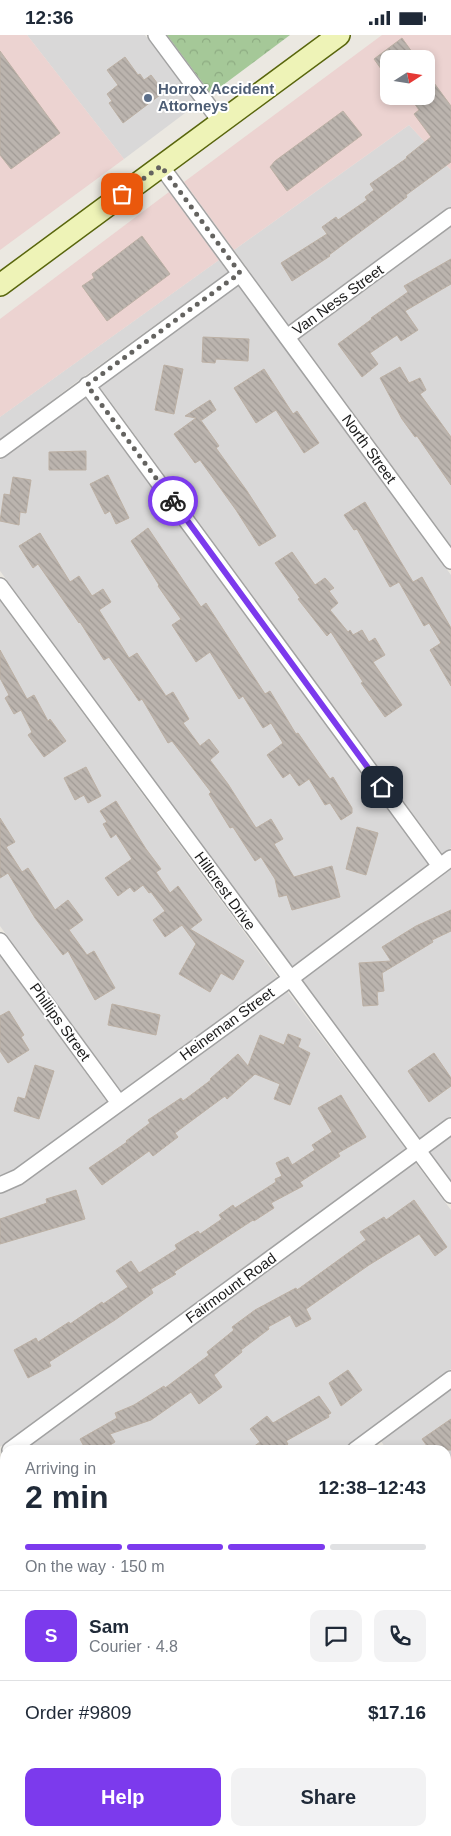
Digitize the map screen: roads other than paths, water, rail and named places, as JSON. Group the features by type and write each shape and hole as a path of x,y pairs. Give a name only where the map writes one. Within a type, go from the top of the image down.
{"main road":[{"path":"2,280 339,35"}],"street":[{"path":"156,35 220,121"},
{"path":"0,450 240,273 161,166"},
{"name":"Van Ness Street","path":"240,273 287,337 451,216"},
{"name":"North Street","path":"287,337 451,561"},
{"path":"87,385 446,862"},
{"name":"Hillcrest Drive","path":"0,586 451,1195"},
{"name":"Heineman Street","path":"0,1185 18,1177 290,979 446,862"},
{"name":"Phillips Street","path":"0,941 119,1103"},
{"name":"Fairmount Road","path":"17,1445 451,1126"},
{"path":"373,1445 451,1379"}],"place":[{"name":"Horrox Accident Attorneys","path":"148,98"}]}
